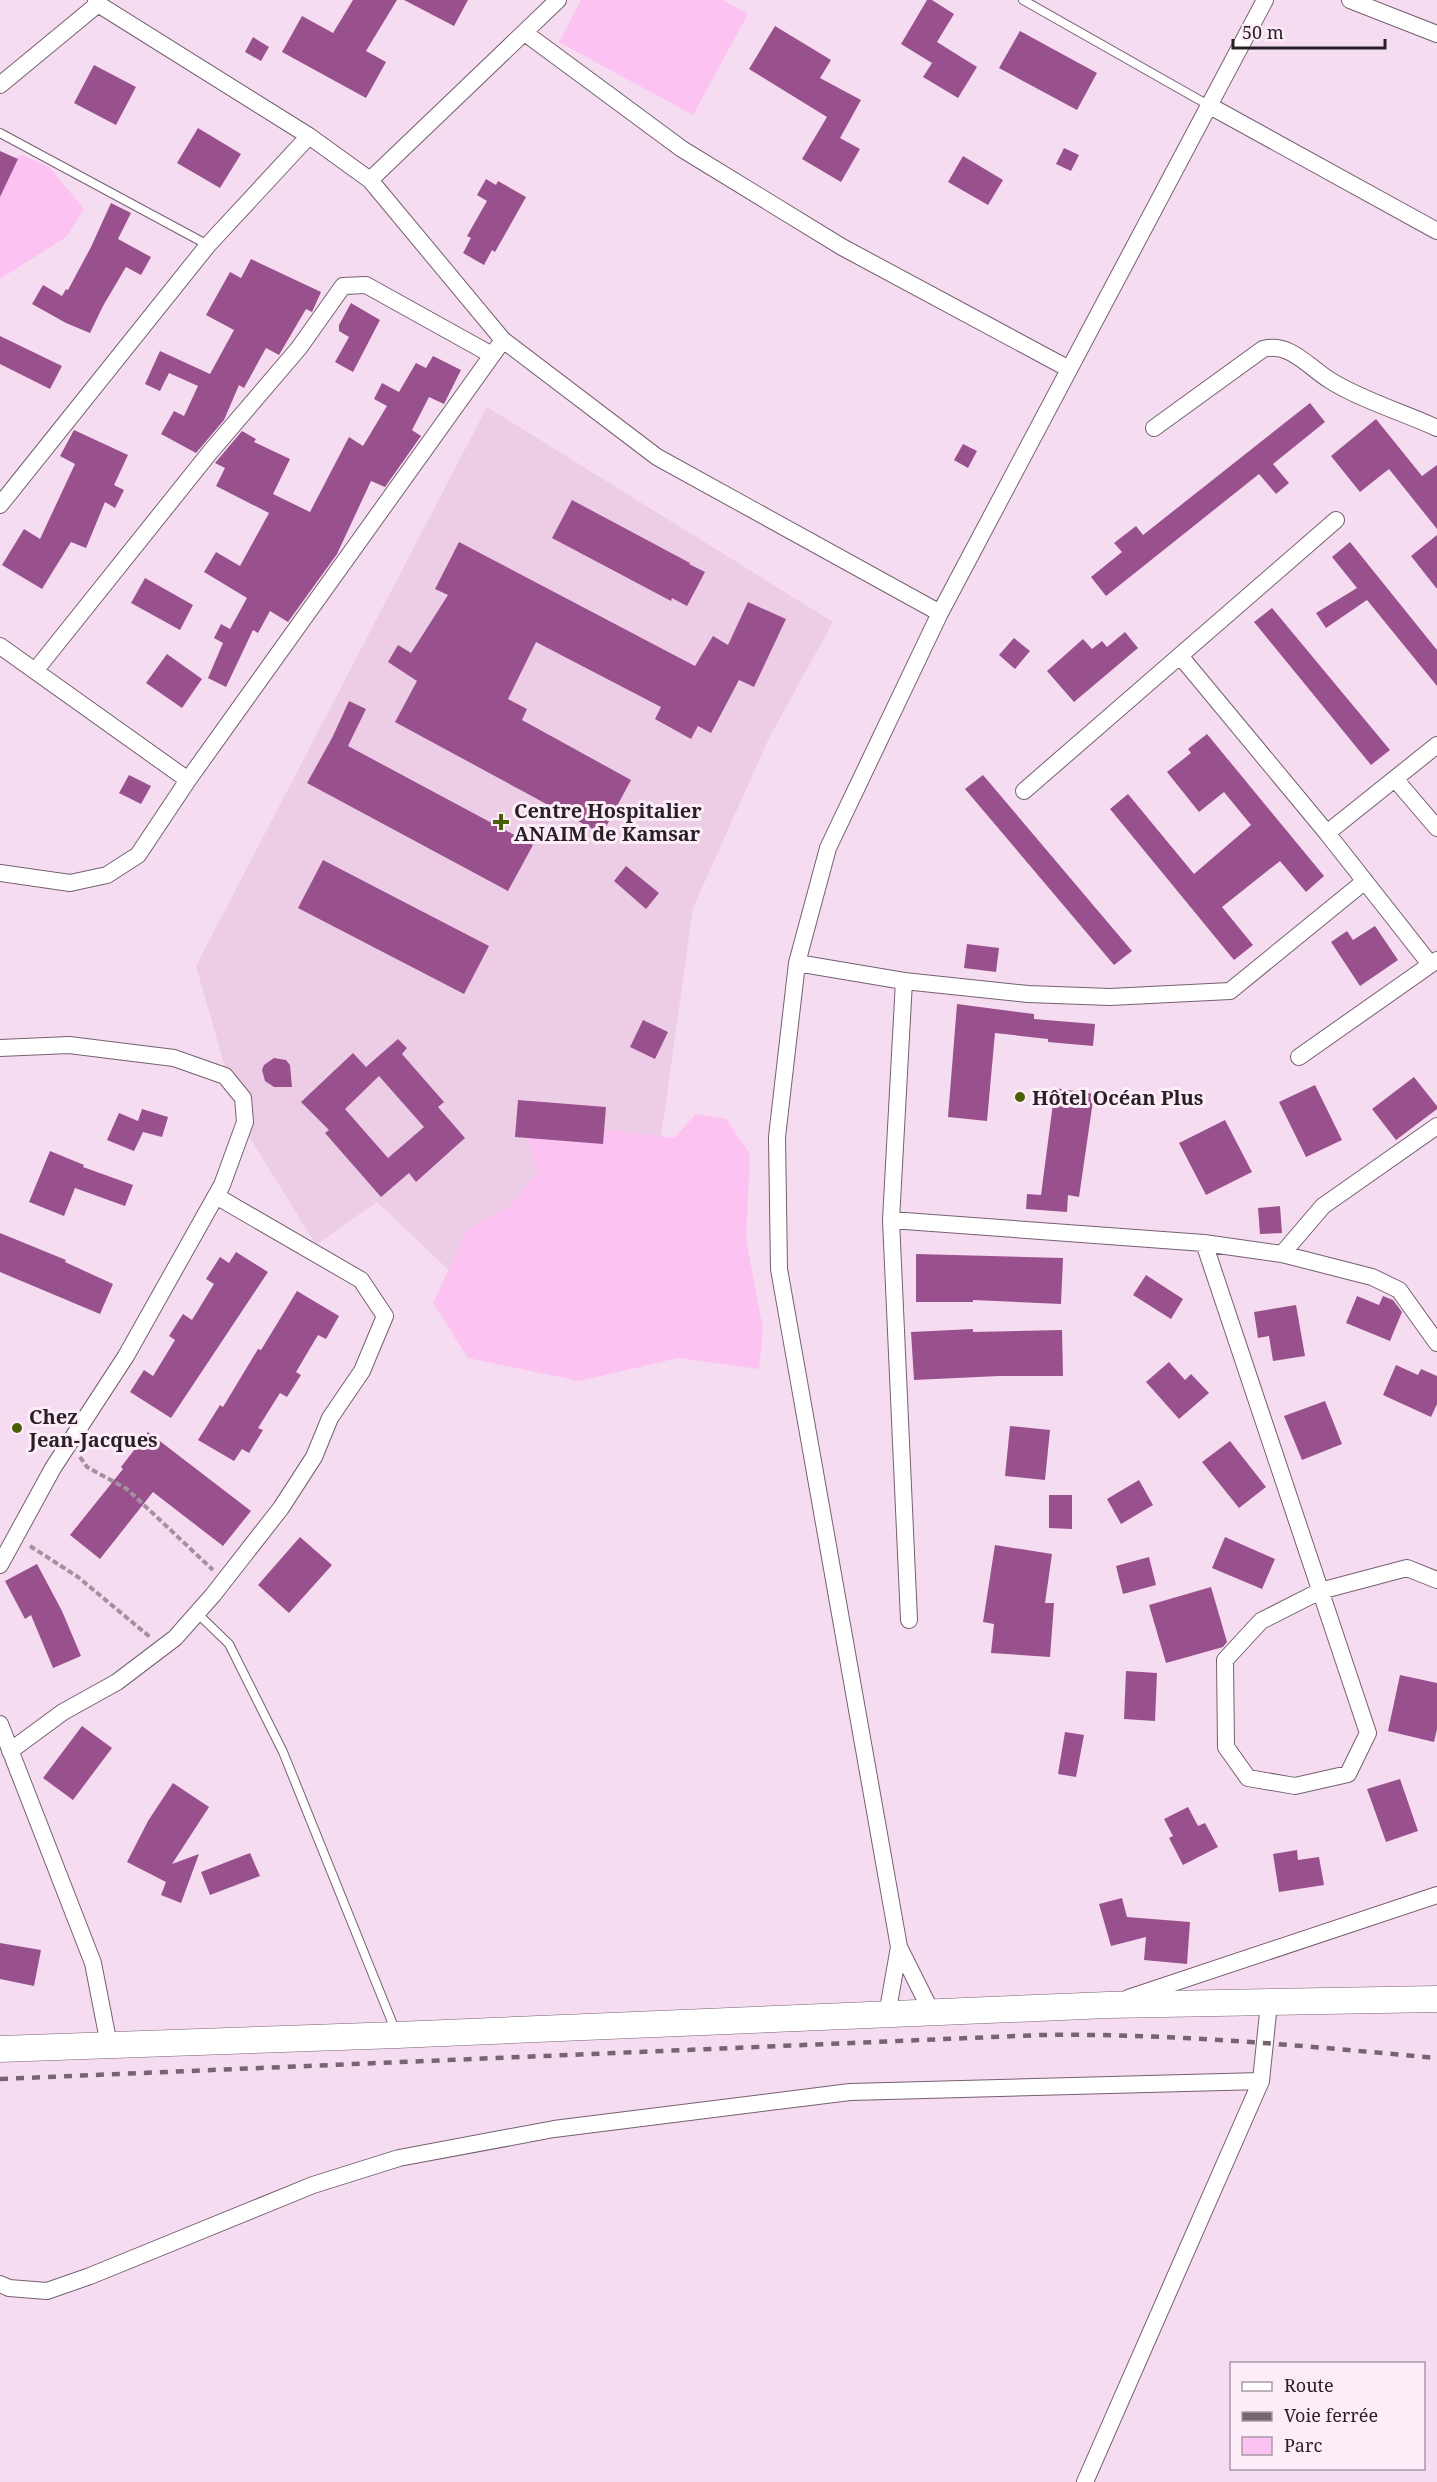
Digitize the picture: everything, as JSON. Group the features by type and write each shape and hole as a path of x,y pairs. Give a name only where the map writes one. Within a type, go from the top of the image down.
{"main road":[{"path":"0,2049 1108,2005 1437,1999"}],"street":[{"path":"932,2013 899,1947 779,1269 777,1137 797,963 828,848 940,613 1265,0"},
{"path":"1350,0 1437,34"},
{"path":"0,85 97,2 309,136 370,180 503,340 657,457 940,613"},
{"path":"370,180 525,33 552,2"},
{"path":"525,33 692,155 842,247 1069,369"},
{"path":"1210,106 1437,231"},
{"path":"0,505 208,245 309,136"},
{"path":"35,671 211,451 299,348 343,286 366,285 492,355"},
{"path":"0,873 70,883 107,875 138,855 188,780 503,340"},
{"path":"1154,428 1263,349 1275,346 1293,352 1330,381 1365,399 1437,428"},
{"path":"1024,791 1336,520"},
{"path":"0,646 188,780"},
{"path":"1181,657 1365,882 1434,962 1299,1057"},
{"path":"1327,833 1437,745"},
{"path":"1395,779 1437,828"},
{"path":"797,963 904,981 1028,994 1110,997 1230,991 1365,882"},
{"path":"904,981 891,1220 909,1620"},
{"path":"0,1048 69,1045 174,1058 225,1076 243,1098 245,1122 236,1154 216,1196 126,1356 52,1468 0,1565"},
{"path":"1282,1254 1323,1206 1437,1126"},
{"path":"10,1751 63,1712 117,1682 175,1638 197,1613 281,1508 314,1457 330,1418 362,1371 385,1317 362,1280 216,1196"},
{"path":"891,1220 1204,1243 1282,1254 1372,1277 1399,1290 1437,1343"},
{"path":"1204,1243 1320,1591 1368,1733 1347,1774 1295,1786 1248,1778 1226,1747 1225,1660 1261,1621 1320,1591 1407,1568 1437,1580"},
{"path":"0,1724 93,1963 109,2045"},
{"path":"1108,2005 1437,1895"},
{"path":"887,2015 899,1947"},
{"path":"1085,2482 1261,2081 1269,2003"},
{"path":"0,2284 9,2288 46,2291 90,2276 313,2185 399,2158 554,2129 850,2092 1261,2081"}],"lane":[{"path":"1023,0 1210,106"},
{"path":"0,133 208,245"},
{"path":"197,1613 230,1644 283,1752 397,2035"}],"path":[{"path":"70,1442 87,1467 127,1489 224,1581"},
{"path":"16,1535 78,1577 132,1620 162,1648"}],"shaded area":[{"name":"Centre Hospitalier ANAIM de Kamsar","path":"487,407 833,622 770,736 693,908 656,1173 475,1295 377,1202 316,1245 241,1123 196,966"}],"green space":[{"path":"581,0 723,0 748,14 693,115 559,42"},
{"path":"22,155 49,167 84,209 66,237 0,279 0,163"},
{"path":"696,1114 726,1119 750,1154 746,1239 763,1329 759,1369 678,1358 579,1381 468,1358 433,1303 468,1229 511,1205 538,1171 526,1136 541,1121 674,1138"}],"building":[{"path":"353,0 397,0 366,51 386,62 366,98 282,52 302,16 333,33"},
{"path":"404,0 468,0 454,26"},
{"path":"927,0 932,0 954,14 937,42 977,67 958,98 923,77 932,63 901,44"},
{"path":"775,26 831,60 820,78 861,100 840,138 860,149 841,182 802,159 827,117 749,69"},
{"path":"1020,31 1097,73 1077,110 999,68"},
{"path":"253,37 269,47 261,61 245,52"},
{"path":"94,65 136,87 116,125 74,103"},
{"path":"198,128 241,154 220,188 177,163"},
{"path":"1064,148 1079,155 1071,171 1056,164"},
{"path":"0,151 18,159 0,197"},
{"path":"963,156 1003,180 988,205 948,182"},
{"path":"486,179 496,185 498,181 526,197 495,252 492,250 484,265 463,253 471,238 467,236 487,201 477,195"},
{"path":"111,203 131,213 118,239 151,257 141,275 126,267 90,333 32,304 43,285 62,296 66,289 68,290"},
{"path":"251,259 321,292 312,312 306,309 279,355 266,348 244,388 239,385 224,420 196,453 161,434 174,411 184,416 198,386 169,373 160,391 145,384 160,351 210,374 234,330 206,315 230,272 241,278"},
{"path":"351,303 380,320 353,372 335,362 349,337 339,331 339,325"},
{"path":"0,336 62,366 50,389 0,364"},
{"path":"433,356 461,370 444,404 429,397 412,430 421,436 385,487 371,481 337,554 288,622 270,611 258,633 253,630 226,687 208,678 223,643 214,638 221,624 230,629 247,598 204,572 216,552 240,566 269,513 216,486 225,468 215,463 242,431 256,439 254,442 290,459 273,494 310,512 349,437 363,446 387,406 374,399 382,383 399,392 416,363 426,368"},
{"path":"1310,403 1325,422 1273,464 1289,483 1276,494 1259,474 1106,596 1091,577 1122,552 1114,543 1136,526 1143,535"},
{"path":"1376,419 1422,476 1437,465 1437,529 1389,469 1360,492 1331,456"},
{"path":"74,430 128,455 114,485 124,490 115,508 105,502 86,548 71,542 42,589 2,565 24,529 40,539 75,464 60,456"},
{"path":"963,444 977,451 968,468 954,460"},
{"path":"572,500 705,572 687,606 672,598 671,601 552,538"},
{"path":"1437,535 1437,589 1411,556"},
{"path":"459,542 695,666 713,636 728,645 748,602 786,619 754,687 739,680 711,733 698,726 691,739 655,719 661,707 536,642 508,699 527,709 522,720 631,780 602,834 395,722 417,681 388,662 398,645 411,653 448,595 435,589"},
{"path":"1350,542 1437,650 1437,686 1367,600 1326,628 1316,613 1357,588 1332,557"},
{"path":"145,578 193,605 180,630 131,603"},
{"path":"1272,608 1390,750 1371,765 1254,622"},
{"path":"1125,632 1138,648 1074,702 1047,671 1083,639 1092,649 1102,641 1107,647"},
{"path":"1014,638 1030,651 1015,669 999,655"},
{"path":"167,654 202,679 182,708 146,683"},
{"path":"349,701 366,709 348,746 533,845 508,891 307,783"},
{"path":"1207,734 1324,876 1306,892 1280,861 1222,907 1253,945 1234,960 1110,809 1128,794 1194,874 1251,825 1224,792 1199,812 1167,772 1191,753 1188,749"},
{"path":"129,775 151,786 141,804 119,793"},
{"path":"983,775 1132,951 1114,965 965,789"},
{"path":"323,860 489,946 464,994 298,908"},
{"path":"626,866 659,893 646,909 614,881"},
{"path":"1375,926 1398,960 1360,986 1331,942 1347,931 1353,940"},
{"path":"967,944 999,948 996,972 964,968"},
{"path":"957,1004 1034,1014 1034,1019 1095,1024 1093,1046 1048,1042 1048,1039 995,1033 987,1121 948,1117"},
{"path":"643,1020 668,1032 655,1059 630,1047"},
{"path":"398,1039 407,1048 402,1054 444,1102 438,1107 465,1138 416,1182 409,1173 381,1197 325,1133 329,1130 301,1102 353,1053 366,1067","holes":["379,1076 424,1127 388,1158 345,1109"]},
{"path":"274,1058 286,1060 290,1065 292,1087 274,1087 265,1081 262,1070 264,1065"},
{"path":"1414,1077 1437,1109 1396,1140 1372,1109"},
{"path":"1315,1085 1342,1140 1306,1157 1279,1102"},
{"path":"1055,1088 1094,1094 1079,1197 1068,1195 1067,1212 1026,1209 1027,1194 1041,1195"},
{"path":"518,1100 606,1107 603,1144 515,1137"},
{"path":"142,1109 168,1117 162,1137 143,1132 134,1151 107,1140 119,1113 138,1121"},
{"path":"1225,1120 1252,1172 1206,1195 1179,1143"},
{"path":"50,1151 84,1165 83,1167 133,1185 125,1206 75,1188 64,1216 29,1202"},
{"path":"1280,1206 1282,1233 1260,1234 1258,1208"},
{"path":"0,1233 66,1260 65,1262 113,1284 100,1314 0,1272"},
{"path":"236,1252 268,1272 171,1418 130,1392 144,1370 153,1376 175,1340 169,1336 183,1314 192,1320 214,1284 206,1279 220,1257 229,1263"},
{"path":"916,1254 1063,1258 1061,1304 973,1300 973,1302 916,1302"},
{"path":"1146,1275 1183,1299 1171,1319 1133,1295"},
{"path":"297,1291 339,1316 326,1339 318,1335 296,1372 301,1375 287,1397 280,1393 258,1428 263,1430 249,1453 242,1449 234,1461 198,1440 220,1405 223,1407 258,1349 261,1350"},
{"path":"1357,1296 1379,1305 1383,1296 1393,1300 1402,1312 1390,1341 1346,1323"},
{"path":"1296,1305 1305,1356 1273,1361 1269,1336 1258,1338 1254,1312"},
{"path":"973,1329 973,1332 1062,1330 1063,1376 914,1380 911,1332"},
{"path":"1169,1362 1185,1380 1191,1374 1209,1393 1179,1419 1146,1382"},
{"path":"1396,1365 1418,1375 1421,1369 1437,1376 1437,1404 1431,1417 1383,1395"},
{"path":"1325,1401 1342,1444 1302,1460 1284,1416"},
{"path":"1010,1426 1050,1430 1045,1480 1005,1476"},
{"path":"148,1432 251,1511 223,1546 153,1492 100,1559 70,1535 123,1469 121,1467"},
{"path":"1230,1441 1266,1487 1239,1508 1202,1462"},
{"path":"1139,1480 1153,1505 1121,1524 1107,1499"},
{"path":"1049,1495 1072,1495 1072,1529 1049,1528"},
{"path":"300,1537 332,1565 289,1613 258,1585"},
{"path":"1225,1537 1275,1559 1262,1589 1212,1568"},
{"path":"995,1545 1052,1554 1045,1603 1054,1603 1050,1657 991,1653 994,1624 983,1622"},
{"path":"1149,1557 1156,1585 1123,1594 1116,1566"},
{"path":"37,1564 62,1611 81,1656 53,1668 31,1615 25,1619 5,1581"},
{"path":"1211,1587 1227,1642 1223,1647 1166,1663 1149,1605"},
{"path":"1126,1671 1157,1673 1155,1721 1124,1719"},
{"path":"1400,1675 1437,1683 1437,1729 1434,1742 1388,1731"},
{"path":"82,1726 112,1748 73,1800 43,1778"},
{"path":"1065,1732 1084,1735 1076,1777 1058,1774"},
{"path":"1400,1779 1418,1831 1386,1842 1367,1789"},
{"path":"173,1783 209,1807 172,1864 199,1854 181,1903 161,1895 166,1882 127,1862 148,1821"},
{"path":"1188,1807 1198,1826 1205,1823 1218,1847 1183,1865 1169,1838 1173,1836 1164,1819"},
{"path":"1297,1850 1298,1860 1319,1857 1324,1885 1279,1892 1273,1854"},
{"path":"250,1853 260,1876 210,1895 201,1872"},
{"path":"1122,1898 1127,1917 1190,1922 1187,1964 1144,1960 1146,1937 1111,1946 1099,1904"},
{"path":"0,1943 41,1950 34,1986 0,1979"}],"railway":[{"path":"0,2079 1040,2035 1189,2038 1437,2058"}],"place":[{"name":"Centre Hospitalier ANAIM de Kamsar","path":"501,822"},
{"name":"Hôtel Océan Plus","path":"1020,1097"},
{"name":"Chez Jean-Jacques","path":"17,1428"}]}
